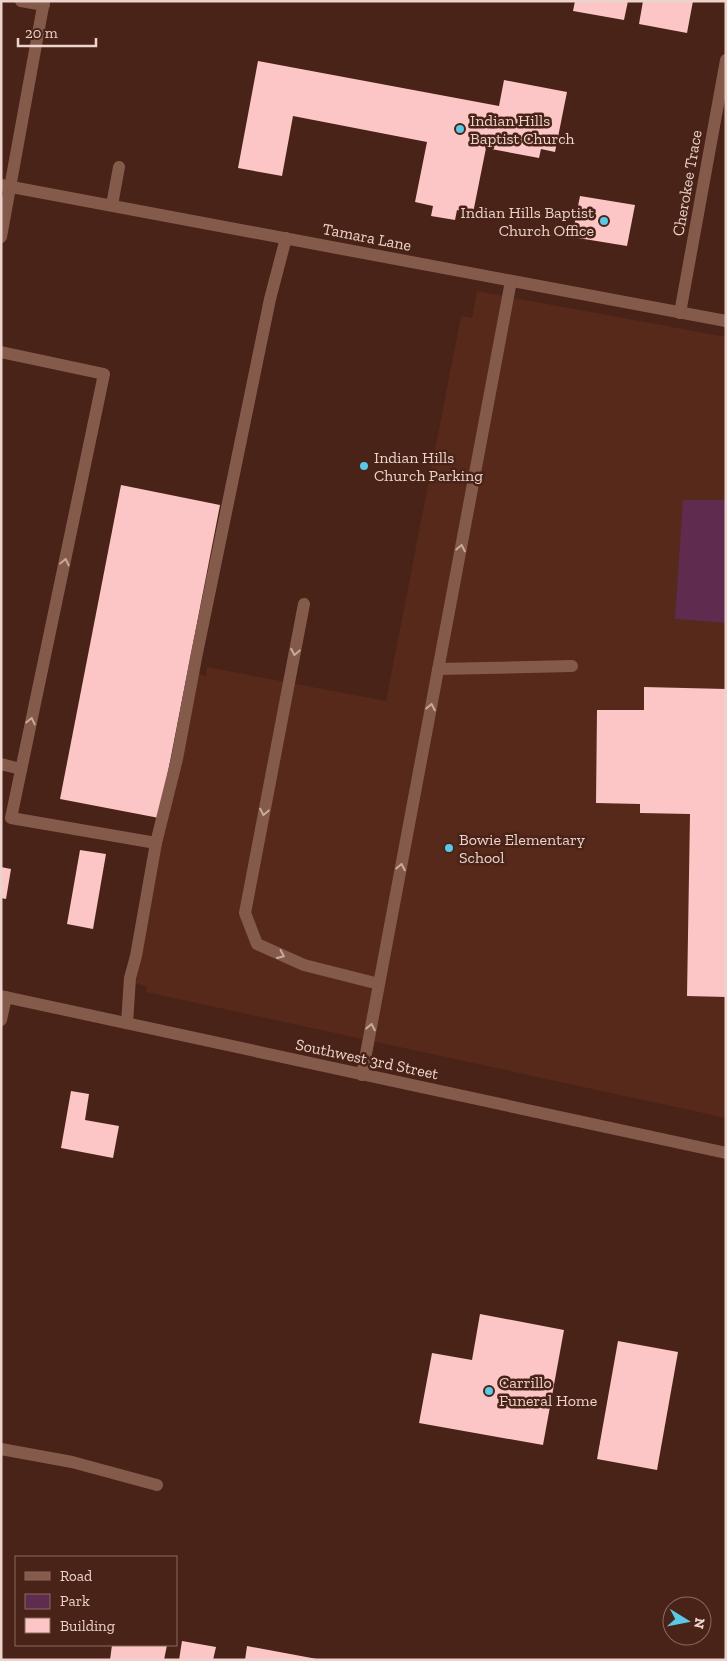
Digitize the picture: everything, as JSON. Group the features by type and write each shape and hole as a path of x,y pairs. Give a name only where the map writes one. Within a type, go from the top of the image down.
{"street":[{"path":"1,237 6,185 44,3 21,1"},
{"name":"Cherokee Trace","path":"680,313 726,60"},
{"path":"112,205 119,167"},
{"name":"Tamara Lane","path":"6,185 726,321"},
{"path":"127,1023 130,978 136,956 156,843 177,759 270,299 286,238"},
{"path":"362,1075 511,281"},
{"path":"1,352 104,374 11,818 156,843"},
{"path":"304,604 245,913 257,944 304,965 379,984"},
{"path":"438,669 572,666"},
{"path":"1,764 21,769"},
{"path":"1,1020 4,996"},
{"name":"Southwest 3rd Street","path":"4,996 726,1153"},
{"path":"1,1449 72,1462 157,1485"}],"shaded area":[{"name":"Bowie Elementary School","path":"477,291 726,337 726,1118 146,992 147,986 132,983 194,673 206,676 207,667 386,701 461,316 472,318"}],"green space":[{"path":"683,500 726,500 726,623 675,619"}],"building":[{"path":"575,1 628,1 624,20 573,11"},
{"path":"643,1 693,1 687,33 639,24"},
{"name":"Indian Hills Baptist Church","path":"258,61 499,106 504,80 567,92 555,152 541,149 539,158 486,148 473,213 457,210 455,220 431,216 433,206 415,202 427,142 293,116 282,176 238,168"},
{"name":"Indian Hills Baptist Church Office","path":"580,196 635,205 627,246 572,237"},
{"path":"121,485 220,505 159,818 60,799"},
{"path":"644,687 726,689 726,997 687,996 690,814 640,813 640,804 596,803 597,710 644,710"},
{"path":"80,850 106,854 93,929 67,924"},
{"path":"1,867 11,869 6,899 1,898"},
{"path":"71,1091 89,1094 85,1120 119,1126 113,1158 61,1148"},
{"name":"Carrillo Funeral Home","path":"480,1314 564,1330 543,1445 419,1423 432,1353 472,1360"},
{"path":"618,1341 678,1352 657,1470 597,1459"},
{"path":"182,1641 216,1647 213,1660 179,1660"},
{"path":"112,1646 167,1646 164,1660 110,1660"},
{"path":"247,1646 317,1659 317,1660 245,1660"}],"place":[{"name":"Indian Hills Baptist Church","path":"460,129"},
{"name":"Indian Hills Baptist Church Office","path":"604,221"},
{"name":"Indian Hills Church Parking","path":"364,466"},
{"name":"Bowie Elementary School","path":"449,848"},
{"name":"Carrillo Funeral Home","path":"489,1391"}]}
